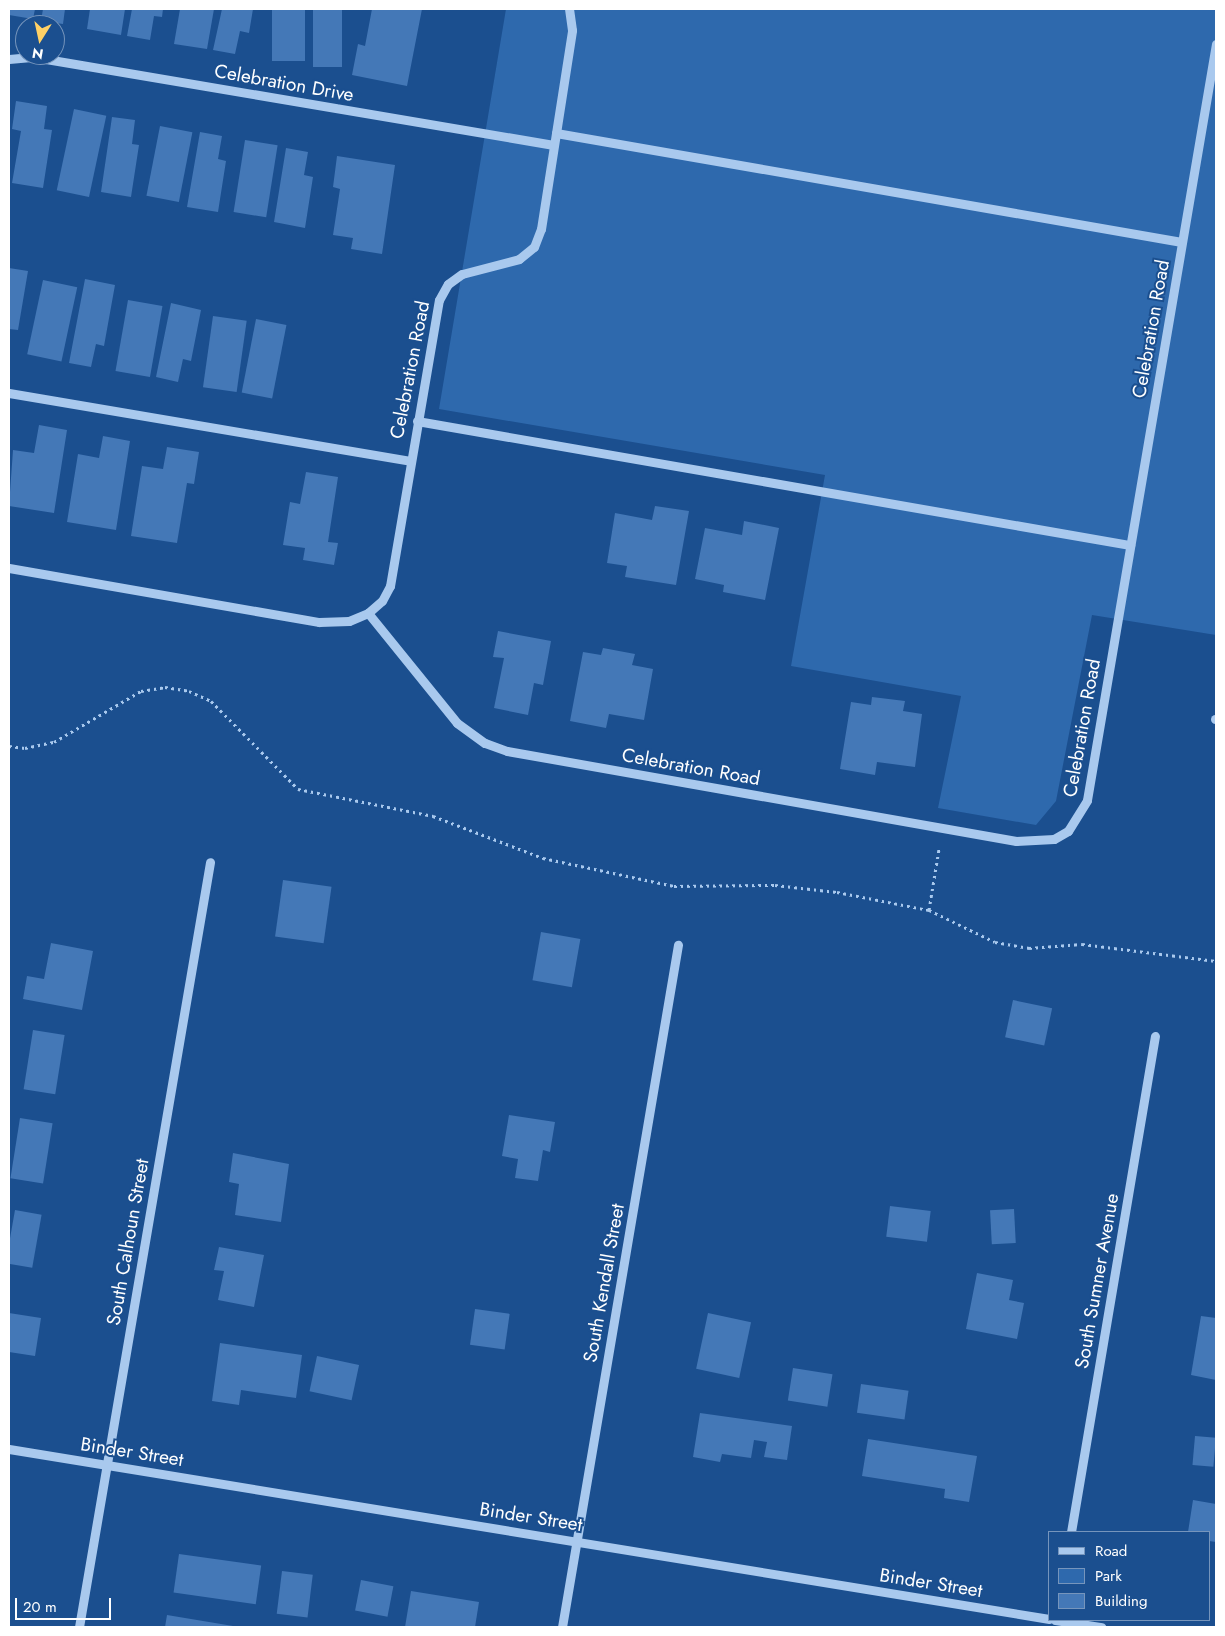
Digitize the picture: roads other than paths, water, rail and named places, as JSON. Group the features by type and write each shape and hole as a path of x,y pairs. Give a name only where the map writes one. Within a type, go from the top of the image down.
{"street":[{"name":"Celebration Road","path":"569,9 572,30 554,145 534,247 510,262 462,274 448,284 439,300 416,421 390,586 368,613 457,723 485,744 1034,843 1054,839 1079,819 1087,800 1216,44"},
{"name":"Celebration Drive","path":"9,59 34,57 554,145"},
{"path":"556,133 1182,242"},
{"path":"9,393 410,461"},
{"path":"416,421 1130,545"},
{"path":"9,568 319,622 349,621 368,613"},
{"name":"South Calhoun Street","path":"79,1627 210,862"},
{"name":"South Kendall Street","path":"562,1627 678,945"},
{"name":"South Sumner Avenue","path":"1071,1531 1155,1036"},
{"name":"Binder Street","path":"9,1449 1048,1619"},
{"path":"1062,1621 1101,1627"}]}
